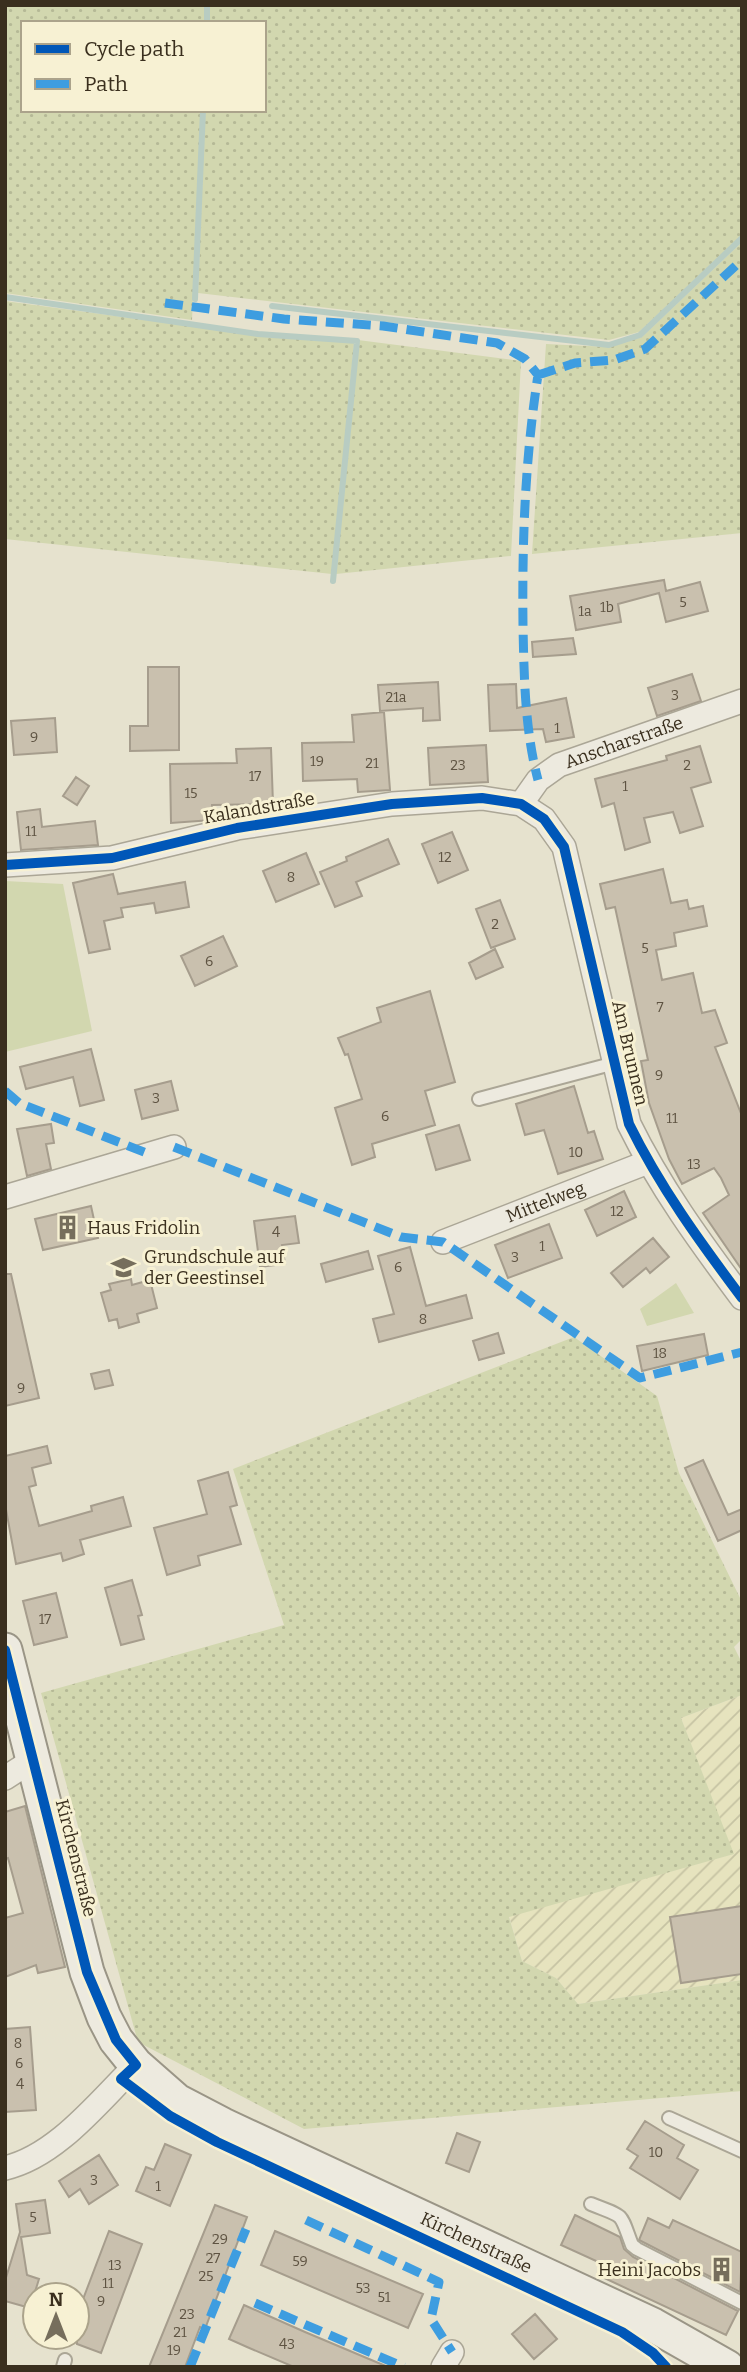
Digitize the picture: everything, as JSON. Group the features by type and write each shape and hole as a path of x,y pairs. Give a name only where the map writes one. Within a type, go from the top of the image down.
{"street":[{"name":"Anscharstraße","path":"521,804 537,780 559,765 742,701"},
{"name":"Kalandstraße","path":"5,865 112,858 237,828 393,804 482,798 521,804"},
{"name":"Am Brunnen","path":"521,804 544,819 564,847 629,1124 648,1162 689,1228 742,1298"},
{"path":"5,1197 174,1147"},
{"name":"Mittelweg","path":"443,1242 648,1162"},
{"name":"Kirchenstraße","path":"5,1650 87,1972 110,2029 136,2065 177,2101 223,2125 653,2325 727,2367"},
{"path":"5,1778 33,1760"},
{"path":"5,2168 17,2165 61,2138 136,2065"}],"lane":[{"path":"479,1099 615,1063"},
{"path":"669,2118 742,2151"},
{"path":"590,2204 621,2217 628,2224 632,2245 637,2249 742,2303"}],"shaded area":[{"path":"742,1695 742,1980 578,2004 556,1978 522,1961 509,1916 733,1854 681,1718"}],"green space":[{"path":"5,5 206,5 205,21 21,21 21,112 201,112 192,320 5,293"},
{"path":"210,5 742,5 742,235 639,332 609,340 198,293 205,112 266,112 266,21 209,21"},
{"path":"742,242 742,533 532,554 546,344 609,347 642,337"},
{"path":"5,301 256,335 354,343 332,574 5,539"},
{"path":"358,340 521,361 511,556 336,574"},
{"path":"5,881 63,884 92,1031 5,1052"},
{"path":"676,1283 694,1313 647,1326 640,1309"},
{"path":"574,1337 657,1396 679,1473 742,1602 742,1639 734,1647 742,1663 742,1695 681,1718 734,1854 509,1917 522,1961 556,1978 578,2004 742,1980 742,2091 304,2129 138,2042 41,1693 284,1625 233,1469"}],"building":[{"path":"664,580 666,591 700,582 708,611 666,622 659,593 618,604 621,622 576,630 570,596"},
{"path":"573,638 576,654 533,657 532,642"},
{"path":"148,667 179,667 179,750 130,751 130,726 148,726"},
{"path":"692,674 701,701 657,716 648,688"},
{"path":"438,682 440,720 423,721 423,708 380,711 378,685"},
{"path":"516,684 517,708 566,698 574,737 546,742 543,729 490,731 488,685"},
{"path":"384,712 390,790 358,792 357,779 303,781 302,743 354,742 352,715"},
{"path":"55,718 57,752 14,755 11,721"},
{"path":"486,745 488,782 430,785 428,748"},
{"path":"700,746 711,782 691,788 703,826 680,833 673,812 644,818 650,842 625,850 614,803 602,807 595,779 667,760 666,756"},
{"path":"271,748 273,804 212,805 212,820 171,823 170,764 237,763 236,749"},
{"path":"76,777 89,786 77,805 63,796"},
{"path":"40,809 42,827 95,821 98,845 21,850 17,812"},
{"path":"452,832 468,870 438,883 422,844"},
{"path":"388,839 399,864 356,882 362,896 335,907 320,872 347,861 346,857"},
{"path":"306,853 319,884 276,902 263,871"},
{"path":"663,869 671,903 687,900 689,909 703,906 707,926 674,933 676,946 656,950 662,980 693,973 702,1013 715,1010 727,1043 715,1047 742,1116 742,1270 703,1213 729,1195 721,1178 714,1168 682,1184 669,1159 649,1103 641,1061 648,1060 615,907 606,909 600,884"},
{"path":"113,874 118,894 185,882 189,907 156,913 154,903 121,908 123,917 104,921 110,949 89,953 73,883"},
{"path":"500,900 515,939 491,948 476,909"},
{"path":"223,936 237,966 195,986 181,956"},
{"path":"495,949 503,967 476,979 469,963"},
{"path":"430,991 455,1082 425,1091 435,1125 372,1144 375,1157 352,1165 335,1108 362,1099 348,1054 345,1055 338,1038 381,1022 377,1008"},
{"path":"91,1049 104,1100 80,1106 73,1077 26,1089 20,1067"},
{"path":"171,1081 178,1110 142,1119 135,1090"},
{"path":"574,1086 588,1133 594,1131 603,1159 558,1174 544,1130 525,1135 516,1104"},
{"path":"51,1124 54,1143 46,1144 51,1169 27,1176 17,1129"},
{"path":"459,1125 470,1160 436,1170 426,1135"},
{"path":"624,1191 636,1217 597,1236 585,1210"},
{"name":"Haus Fridolin","path":"91,1206 98,1238 43,1250 35,1219"},
{"path":"295,1216 299,1243 282,1245 285,1264 260,1267 254,1221"},
{"path":"549,1224 562,1258 508,1278 495,1245"},
{"path":"653,1238 669,1257 650,1273 646,1268 623,1287 611,1273"},
{"path":"410,1247 426,1306 466,1295 472,1318 379,1342 373,1319 394,1314 378,1256"},
{"path":"368,1251 373,1269 326,1282 321,1264"},
{"path":"5,1274 11,1274 39,1398 5,1406"},
{"path":"131,1279 132,1285 150,1280 157,1308 137,1314 139,1322 119,1328 117,1319 109,1321 101,1293 111,1290 109,1284"},
{"path":"498,1333 504,1353 479,1360 473,1341"},
{"path":"704,1334 708,1355 642,1371 637,1346"},
{"path":"109,1370 113,1385 95,1389 91,1374"},
{"path":"47,1446 51,1463 32,1468 36,1485 29,1487 39,1526 92,1511 91,1506 123,1497 131,1526 80,1540 84,1554 63,1561 61,1553 16,1564 5,1504 5,1456"},
{"path":"703,1460 728,1515 742,1509 742,1530 718,1541 685,1468"},
{"path":"228,1472 237,1505 230,1507 241,1544 198,1556 200,1565 167,1575 154,1528 207,1514 198,1481"},
{"path":"132,1580 142,1615 138,1616 144,1639 121,1645 105,1588"},
{"path":"56,1593 67,1637 34,1645 23,1601"},
{"path":"25,1806 65,1967 38,1973 36,1965 5,1977 5,1918 23,1913 8,1858 5,1859 5,1812"},
{"path":"742,1906 742,1974 681,1983 670,1917"},
{"path":"30,2027 36,2110 5,2112 5,2029"},
{"path":"645,2121 684,2145 677,2158 698,2170 680,2199 630,2168 638,2156 627,2149"},
{"path":"457,2133 480,2142 469,2172 446,2163"},
{"path":"165,2144 191,2155 170,2206 136,2191 146,2167 154,2170"},
{"path":"99,2155 118,2185 89,2204 80,2189 69,2197 59,2181"},
{"path":"45,2200 50,2233 21,2237 27,2275 39,2279 21,2281 21,2305 5,2301 5,2281 20,2232 16,2204"},
{"path":"215,2205 247,2217 205,2329 200,2327 185,2367 149,2367"},
{"path":"575,2215 620,2237 624,2249 633,2257 738,2311 726,2335 600,2276 605,2265 561,2245"},
{"name":"Heini Jacobs","path":"648,2218 669,2228 673,2220 742,2252 740,2292 639,2240"},
{"path":"109,2231 142,2244 101,2353 91,2349 90,2281"},
{"path":"275,2231 423,2294 408,2328 261,2265"},
{"path":"244,2305 388,2367 294,2367 247,2347 229,2339"},
{"path":"535,2314 557,2339 534,2359 512,2334"}],"waterway":[{"path":"207,5 207,21"},
{"path":"195,299 203,112"},
{"path":"272,306 609,345 640,335 742,238"},
{"path":"5,297 258,334 357,341 333,581"}],"marked path":[{"path":"538,375 575,363 614,360 645,349 742,260"},
{"path":"165,303 284,319 383,326 497,343 525,359 538,375 527,469 523,594 526,704 538,780"},
{"path":"5,1091 19,1103 149,1154"},
{"path":"174,1147 401,1237 443,1242 640,1378 742,1352"},
{"path":"306,2220 439,2282 431,2319 452,2352"},
{"path":"190,2367 246,2229"},
{"path":"255,2303 404,2367"}],"cycle path":[{"path":"5,865 112,858 237,828 392,804 482,798 521,804 544,819 564,847 629,1124 667,1192 742,1298"},
{"path":"5,1650 87,1972 116,2040 136,2065 121,2079 170,2116 217,2142 622,2332 653,2353 666,2367"}],"place":[{"name":"Haus Fridolin","path":"67,1228"},
{"name":"Grundschule auf der Geestinsel","path":"124,1267"},
{"name":"Heini Jacobs","path":"721,2270"}]}
